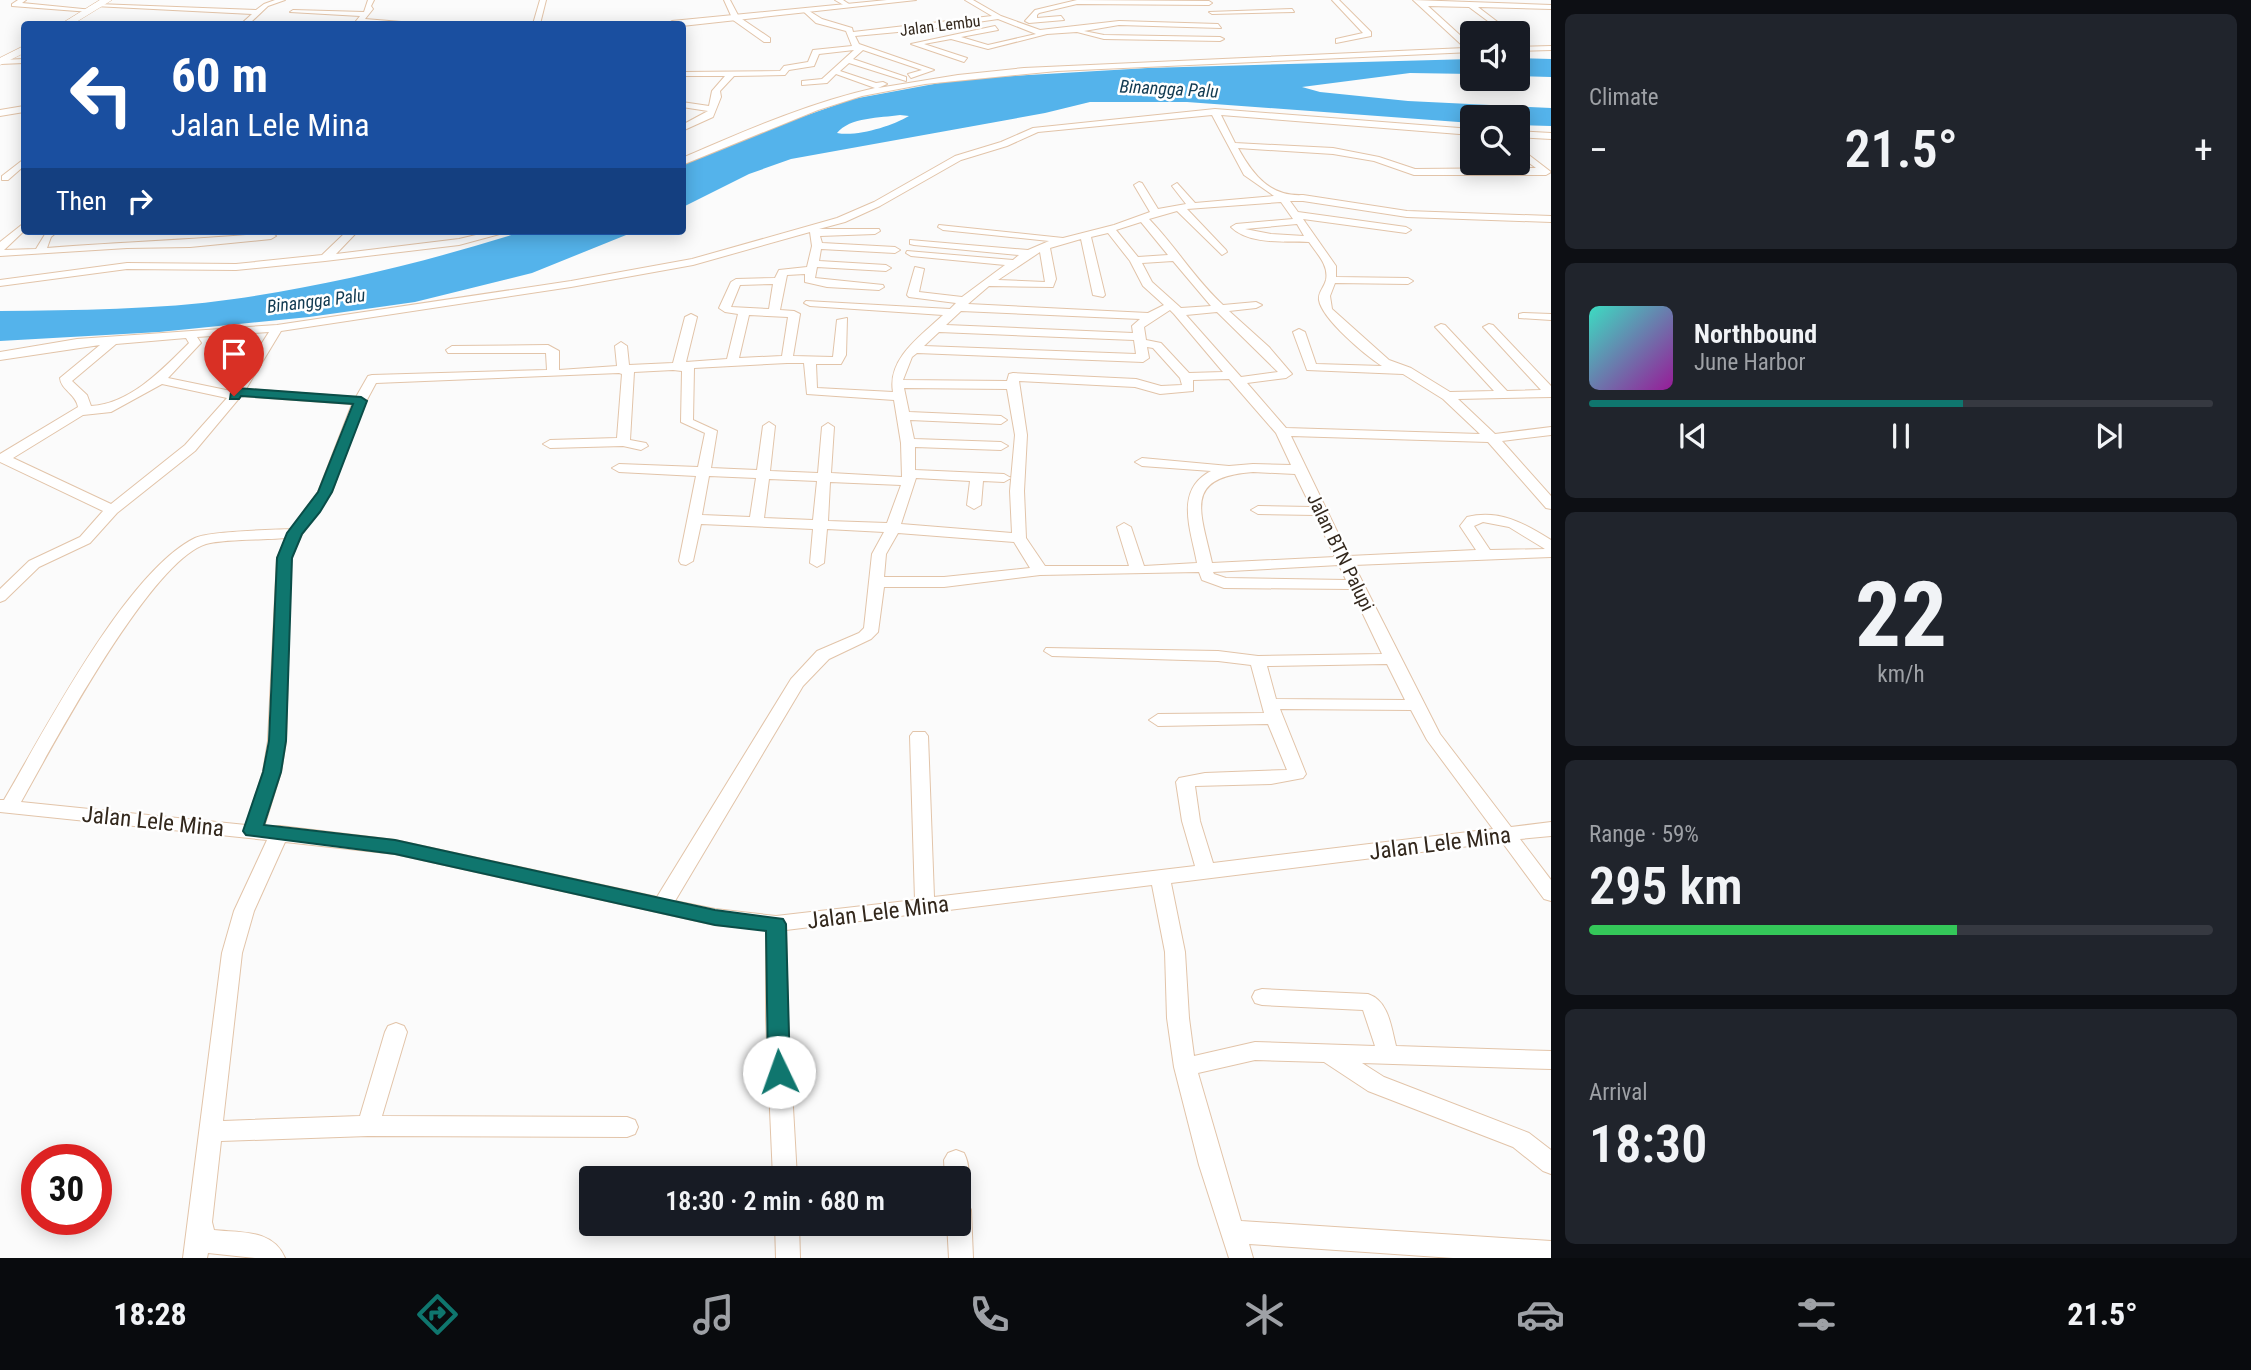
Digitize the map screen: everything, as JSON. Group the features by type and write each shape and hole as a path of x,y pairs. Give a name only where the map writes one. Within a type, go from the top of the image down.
{"highway":[{"path":"71,21 98,5"},
{"path":"3,60 21,51"}],"main road":[{"path":"686,23 912,0"},
{"path":"0,113 21,110"}],"street":[{"path":"248,21 266,5 282,0"},
{"path":"352,21 362,18 370,9 367,7 371,0"},
{"path":"537,21 542,0"},
{"path":"727,0 736,18 766,40"},
{"path":"838,0 849,6"},
{"name":"Jalan Lembu","path":"952,37 988,47 1044,34 999,17 968,0"},
{"path":"1335,0 1368,34 1339,41"},
{"path":"227,13 239,1"},
{"path":"1033,20 1033,15 1039,10 1079,2 1166,2 1251,21"},
{"path":"1166,2 1168,24"},
{"path":"1419,2 1551,7"},
{"path":"1419,2 1460,39"},
{"path":"24,4 258,12"},
{"path":"1470,5 1492,21"},
{"name":"Jalan Lembu","path":"806,11 819,21 847,28 851,34 999,17"},
{"path":"1041,32 1073,30 1133,18 1168,24 1213,12 1292,11"},
{"path":"293,12 423,21"},
{"path":"1213,12 1226,55"},
{"path":"1014,23 1061,18"},
{"name":"Jalan Lembu","path":"915,44 1014,23"},
{"path":"1073,30 1101,37 1220,39"},
{"name":"Jalan Lembu","path":"881,32 964,60"},
{"path":"851,34 859,47"},
{"path":"805,83 823,82 859,47"},
{"path":"686,74 782,73 787,68 811,64 816,52 859,47 930,70 803,105"},
{"path":"1530,48 1534,51"},
{"path":"686,160 755,127 860,94 966,75 1321,49"},
{"path":"1226,55 1460,50"},
{"path":"1530,51 1551,51"},
{"path":"3,60 21,61"},
{"path":"848,60 903,79"},
{"path":"834,71 875,86"},
{"path":"686,127 708,117 717,97 716,91 731,74"},
{"path":"686,105 713,109"},
{"path":"1214,112 1252,178 1283,198 1331,266 1331,280 1324,296 1327,310 1385,363 1407,370 1447,396 1492,438 1551,505"},
{"path":"3,353 113,340 277,328 397,312 720,256 815,231 865,210 958,158 1004,144 1031,131 1214,112 1460,131"},
{"path":"686,117 696,121"},
{"path":"1530,135 1551,136"},
{"path":"1235,145 1339,152 1377,159 1414,172 1548,173"},
{"path":"1530,159 1548,173"},
{"path":"3,178 21,164"},
{"path":"3,178 21,178"},
{"path":"1139,185 1149,215 1195,283 1286,374 1235,378 1186,377"},
{"path":"1177,186 1186,206 1222,252"},
{"path":"662,906 797,683 823,655 865,636 872,629 879,554 884,540 893,528 909,477 908,443 898,390 903,361 957,307 988,283 1028,253 1044,246 1186,206 1283,198 1325,200 1407,214 1551,219"},
{"path":"1312,239 1251,235 1240,232 1236,227 1298,218 1406,230"},
{"path":"943,227 1065,240"},
{"path":"0,248 21,229"},
{"name":"Jalan BTN Palupi","path":"1110,229 1135,260 1147,284 1174,309 1282,432 1392,659 1433,736 1551,894"},
{"path":"815,231 875,231"},
{"path":"815,231 817,246 809,280 879,287"},
{"path":"40,252 48,235"},
{"path":"144,244 150,235"},
{"path":"325,258 350,235"},
{"path":"1,257 25,258 40,252 144,244 190,244 264,247 325,258 459,242 489,235"},
{"path":"1085,235 1099,295"},
{"path":"817,246 895,250"},
{"path":"988,283 1043,287 1049,285 1044,246"},
{"path":"0,283 127,266 196,268 264,247"},
{"path":"1014,263 912,247 1028,253"},
{"path":"1135,260 1178,258"},
{"path":"774,313 779,281 786,270 812,267 886,268"},
{"path":"919,269 913,295 957,307"},
{"path":"1331,280 1408,281"},
{"path":"779,281 736,282 725,308 744,312 794,314 787,359"},
{"path":"810,303 1150,316 1174,309 1256,305"},
{"path":"732,364 744,312"},
{"path":"915,349 1139,359 1143,358 1144,354 1138,326 1150,316"},
{"path":"1523,316 1551,317"},
{"path":"685,561 711,431 687,422 683,368 691,317"},
{"path":"253,831 272,772 277,741 282,572 295,533 325,492 372,379 625,371 787,359 810,362 840,360 843,320"},
{"path":"1441,327 1503,393"},
{"path":"1489,327 1551,393"},
{"path":"0,597 34,564 85,540 112,510 190,448 236,394 277,328"},
{"path":"810,362 809,388 814,392 898,390 1013,381 1136,383 1160,390 1189,388 1186,377 1154,343 1140,339 936,328"},
{"path":"1299,332 1311,367 1407,370"},
{"path":"80,411 107,409 160,380 195,343 189,335"},
{"path":"1,458 80,411 86,404 66,378 113,340"},
{"path":"621,346 625,371 623,442"},
{"path":"452,350 548,349 553,351 553,374"},
{"path":"1013,354 1013,381 1021,435 1017,491 1019,538 1040,571"},
{"path":"160,380 236,394 361,401"},
{"path":"1447,396 1551,393"},
{"path":"903,416 1001,420"},
{"path":"757,521 769,426"},
{"path":"817,563 828,427"},
{"path":"1282,432 1492,438 1551,431"},
{"path":"551,444 623,442 641,446"},
{"path":"908,443 1001,446"},
{"path":"1,458 112,510"},
{"path":"1142,462 1233,469 1301,470"},
{"path":"620,468 825,476 1004,478"},
{"path":"1233,469 1201,482 1194,493 1193,505 1207,577 1217,583 1357,585"},
{"path":"974,505 977,477"},
{"path":"1258,510 1321,511"},
{"path":"695,519 893,528 1019,538"},
{"path":"1486,554 1467,526 1472,520 1515,523 1550,552"},
{"path":"1124,527 1138,570"},
{"path":"3,807 125,613 177,554 189,544 201,540 295,533"},
{"path":"876,582 944,582 1040,571 1138,570 1550,552"},
{"path":"1052,651 1218,656 1258,661 1392,659"},
{"path":"1206,872 1191,821 1185,782 1194,779 1248,780 1296,775 1290,753 1272,711 1258,661"},
{"path":"1158,720 1272,711 1417,705"},
{"path":"919,736 925,906"},
{"name":"Jalan Lele Mina","path":"3,807 280,833 395,847 715,917 776,924 1551,829"},
{"path":"195,1258 232,953 244,911 280,833"},
{"path":"1160,877 1175,952 1178,1018 1185,1067 1241,1258"},
{"path":"776,924 776,1019 784,1166"},
{"path":"1262,997 1368,1002 1375,1009 1388,1055"},
{"path":"368,1126 396,1032"},
{"path":"1185,1067 1255,1051 1551,1060"},
{"path":"1329,1053 1376,1084 1521,1140 1551,1164"},
{"path":"211,1131 368,1126 627,1128"},
{"path":"200,1222 205,1241 260,1246 273,1258"},
{"path":"1232,1232 1551,1253"},
{"path":"787,1236 788,1258"},
{"path":"960,1236 961,1258"}],"water":[{"path":"1530,58 1551,59 1551,77 1530,76"},
{"name":"Binangga Palu","path":"1460,59 1460,74 1410,73 1302,87 1320,92 1408,101 1490,105 1460,105 1460,122 1187,102 1090,102 1045,113 791,159 749,174 686,206 686,163 751,135 853,99 961,79 1148,68","holes":["909,116 874,130 837,133 857,121"]},
{"path":"1530,107 1551,108 1551,126 1530,125"},
{"name":"Binangga Palu","path":"510,235 626,235 532,273 415,302 309,317 159,332 0,341 0,311 88,310 205,303 307,287 453,252"}],"route":[{"path":"234,396 237,392 361,401 325,492 295,533 284,558 277,741 272,772 253,831 395,847 715,917 776,924 779,1072"}]}
